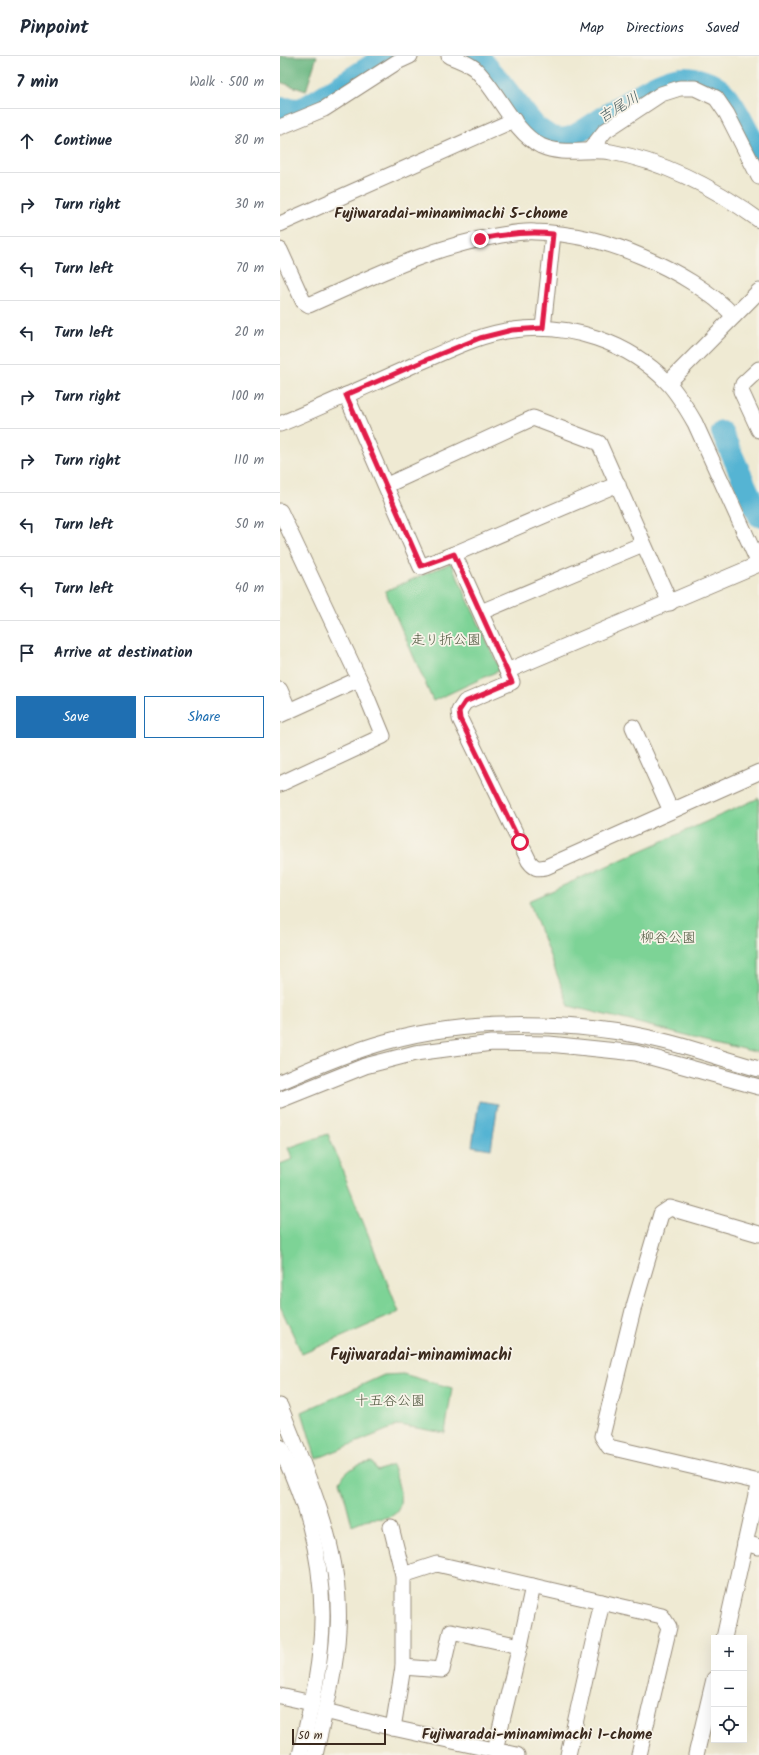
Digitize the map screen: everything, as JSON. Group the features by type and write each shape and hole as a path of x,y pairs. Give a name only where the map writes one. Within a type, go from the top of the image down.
{"street":[{"path":"280,127 324,109 397,62 410,56"},
{"path":"458,58 472,67 485,80 524,132 541,145 558,151 590,150 610,152 663,166 714,190 759,220"},
{"path":"590,150 605,131 661,94 680,88 695,88 716,98 727,114 759,177"},
{"path":"280,115 298,119"},
{"path":"280,224 514,120"},
{"path":"280,250 303,302 309,305 445,247 518,232 535,232 588,238 620,247 667,267 724,305 734,316"},
{"path":"543,328 553,234"},
{"path":"668,383 759,291"},
{"path":"280,424 440,354 480,338 512,330 543,328 591,336 612,344 650,366 668,383 695,422 759,564 507,671"},
{"path":"759,369 743,384 742,391 759,430"},
{"path":"346,395 387,485 421,566 454,554 618,484"},
{"path":"387,485 533,418 599,443 670,603"},
{"path":"280,511 283,526 359,679 383,736 280,784"},
{"path":"481,612 643,544"},
{"path":"454,554 512,682 465,702 459,711 460,719 533,867 546,867 759,772"},
{"path":"280,690 285,713 359,679"},
{"path":"633,727 671,811"},
{"path":"280,1082 350,1053 386,1042 424,1034 499,1025 562,1027 631,1035 663,1041 759,1069"},
{"path":"280,1100 365,1066 415,1053 492,1043 549,1044 636,1053 759,1087"},
{"path":"725,1635 752,1545 759,1481 609,1447 602,1436 634,1306 661,1214 670,1208 759,1234"},
{"path":"280,1406 320,1506 334,1569 338,1603 338,1630 318,1707 300,1755"},
{"path":"280,1447 297,1482 308,1515 315,1544 320,1579 322,1611 315,1755"},
{"path":"391,1527 403,1575 403,1667 393,1728"},
{"path":"403,1575 437,1564 662,1616 670,1627 639,1755"},
{"path":"495,1750 520,1646 532,1586"},
{"path":"568,1755 602,1602"},
{"path":"403,1667 442,1670 451,1632 520,1646"},
{"path":"696,1755 711,1692"},
{"path":"280,1696 393,1728 517,1755"}],"green space":[{"path":"280,56 317,56 306,91 280,82"},
{"name":"走り折公園","path":"451,563 500,670 433,701 385,591"},
{"name":"柳谷公園","path":"759,798 759,1053 569,1006 529,901"},
{"path":"328,1134 399,1312 302,1354 280,1306 280,1164 293,1159 288,1148"},
{"name":"十五谷公園","path":"403,1374 452,1388 445,1433 399,1425 316,1459 302,1412 384,1375"},
{"path":"372,1462 377,1471 392,1465 399,1486 399,1509 395,1514 388,1517 367,1519 352,1525 340,1481 346,1473 353,1468"}],"water":[{"path":"479,1101 498,1104 491,1149 472,1146"}],"waterway":[{"name":"吉尾川","path":"280,108 300,109 386,56"},
{"name":"吉尾川","path":"478,56 536,127 550,136 561,139 571,137 656,85 670,79 688,77 709,83 718,88 727,96 759,154"},
{"path":"722,432 759,516"}],"district":[{"name":"Fujiwaradai-minamimachi 5-chome","path":"451,214"},
{"name":"Fujiwaradai-minamimachi","path":"421,1355"},
{"name":"Fujiwaradai-minamimachi 1-chome","path":"537,1735"}],"route":[{"path":"480,239 518,232 553,234 543,328 512,330 480,338 346,395 387,485 421,566 454,554 512,682 465,702 459,711 460,719 520,842"}]}
